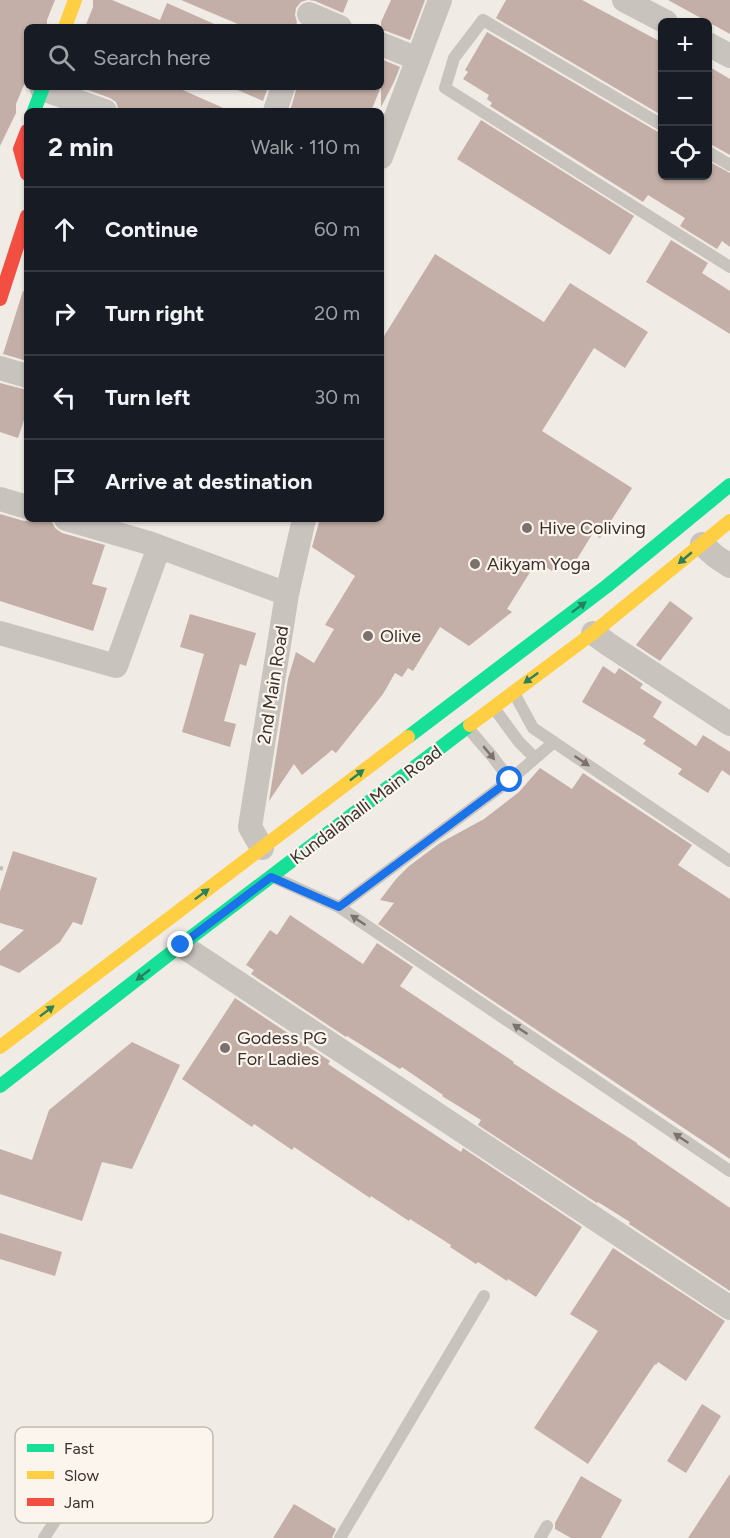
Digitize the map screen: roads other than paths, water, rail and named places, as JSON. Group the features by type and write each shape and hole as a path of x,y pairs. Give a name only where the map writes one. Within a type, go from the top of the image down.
{"main road":[{"path":"66,24 75,0"},
{"path":"24,139 20,149 24,163"},
{"path":"0,299 22,246"},
{"name":"Kundalahalli Main Road","path":"0,1086 271,877 607,586 730,485"},
{"name":"Kundalahalli Main Road","path":"0,1047 262,848 459,716 494,707 593,633 730,521"}],"street":[{"path":"384,149 440,0"},
{"path":"624,0 658,18"},
{"path":"310,14 333,24"},
{"path":"384,45 418,59"},
{"path":"712,46 730,56"},
{"path":"276,108 282,90"},
{"path":"40,96 92,108"},
{"path":"0,368 24,375"},
{"path":"0,499 24,506"},
{"path":"76,522 159,547 287,594"},
{"name":"2nd Main Road","path":"262,848 250,827 287,594 303,522"},
{"path":"702,544 730,566"},
{"path":"0,633 116,666 159,547"},
{"path":"593,633 730,724"},
{"path":"181,945 730,1308"}],"lane":[{"path":"658,122 483,20 454,58 445,88 730,267"},
{"path":"712,154 730,165"},
{"path":"513,692 533,728 730,861"},
{"path":"494,707 519,742 535,758"},
{"path":"459,716 510,780"},
{"path":"339,907 510,780 554,742"},
{"path":"271,877 339,907 730,1171"},
{"path":"340,1538 484,1296"},
{"path":"44,1538 54,1523"},
{"path":"540,1538 547,1526"}],"place":[{"name":"Hive Coliving","path":"527,528"},
{"name":"Aikyam Yoga","path":"475,564"},
{"name":"Olive","path":"368,636"},
{"name":"Godess PG For Ladies","path":"225,1048"}]}
